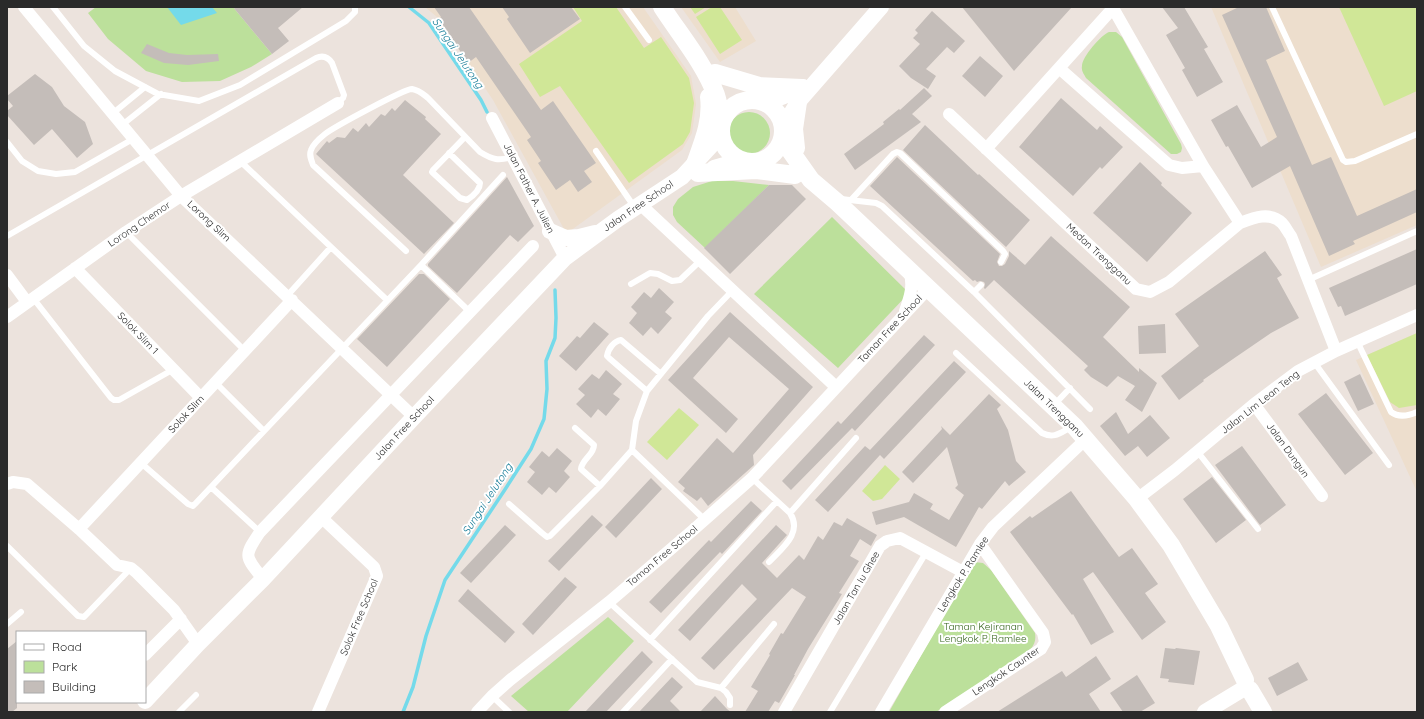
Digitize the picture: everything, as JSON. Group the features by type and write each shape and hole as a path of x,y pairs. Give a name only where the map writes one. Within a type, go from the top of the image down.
{"main road":[{"path":"662,7 706,68 716,95 723,143 727,150 742,160 752,162 762,160 771,155 778,148 782,133 780,117 774,109 732,88 706,68"},
{"path":"706,68 759,86 806,90 794,129 801,171 692,171 706,136 709,118 706,68"},
{"path":"721,129 726,114 732,107 740,102 758,101"},
{"name":"Jalan Trengganu","path":"782,133 801,171"},
{"name":"Jalan Trengganu","path":"762,160 801,171 842,199 909,271 1053,406 1086,439 1137,499 1171,545 1219,626 1246,686 1263,712"}],"street":[{"name":"Lorong Slim","path":"24,7 182,196 414,417"},
{"path":"782,133 806,90 881,7"},
{"path":"986,149 1114,7 1203,166 1240,224"},
{"path":"1059,68 1169,165 1182,168 1203,166"},
{"path":"758,101 806,90"},
{"name":"Lorong Chemor","path":"7,317 126,232 182,196 338,103"},
{"name":"Medan Trengganu","path":"949,114 1136,289 1150,292 1169,282 1240,224 1253,218 1265,216 1274,218 1281,222 1291,236 1336,351"},
{"name":"Jalan Father A. Julien","path":"492,118 565,258"},
{"name":"Jalan Free School","path":"692,171 721,129"},
{"name":"Jalan Free School","path":"146,701 198,644 263,579 565,258 600,231 692,171 742,160"},
{"path":"637,206 700,261 836,387"},
{"path":"550,231 566,238 579,237 600,231"},
{"path":"263,579 248,557 248,550 260,532 534,246"},
{"name":"Solok Slim 1","path":"75,268 201,398"},
{"path":"903,315 912,287 909,271"},
{"path":"7,275 30,300"},
{"name":"Taman Free School","path":"477,712 510,680 609,602 752,478 928,289"},
{"name":"Solok Slim","path":"79,529 245,351 290,298"},
{"name":"Jalan Lim Lean Teng","path":"1137,499 1254,404 1298,371 1357,341 1417,315"},
{"name":"Jalan Dungun","path":"1254,404 1322,496"},
{"name":"Lengkok P. Ramlee","path":"881,712 980,544 993,527 1086,439"},
{"path":"10,483 26,484 79,529 118,565 131,568 174,610 198,644"},
{"name":"Solok Free School","path":"318,712 378,576 374,567 321,517"},
{"name":"Jalan Tan Iu Ghee","path":"784,712 880,546 887,540 900,538 927,551 963,572"},
{"name":"Lengkok Caunter","path":"945,712 1041,649 1045,642 1044,633 980,544"},
{"path":"146,654 181,619"},
{"path":"1205,712 1246,686"},
{"name":"Jalan Free School","path":"135,712 144,703"}],"lane":[{"path":"53,7 84,46 115,71 161,94 199,101 240,85 346,22 355,12 355,7"},
{"path":"625,7 649,40"},
{"path":"1272,7 1343,160 1346,162 1355,161 1417,134"},
{"path":"7,236 320,56 329,59 344,92 343,98 338,103"},
{"path":"112,114 145,87"},
{"path":"406,251 313,165 310,157 311,150 316,142 326,133 396,95 409,90 419,90 480,152 489,157 501,160 513,157"},
{"path":"122,125 161,94"},
{"path":"449,153 480,183 478,190 467,200 460,198 432,172 449,153 465,137"},
{"path":"7,142 22,161 38,171 56,174 75,172 133,139"},
{"path":"596,151 637,206"},
{"path":"842,199 893,154 896,152 900,153 1003,251 1005,254 1001,262"},
{"path":"240,161 387,300"},
{"path":"141,463 190,506 195,504 421,265 503,175"},
{"path":"842,199 880,205 974,292 1090,409"},
{"path":"1308,280 1417,231"},
{"path":"126,232 245,351"},
{"path":"290,298 331,248"},
{"path":"631,284 650,273 658,274 672,281 680,280 700,261"},
{"path":"421,265 470,313"},
{"path":"974,292 980,285"},
{"path":"509,504 542,533 550,536 600,486 632,450 636,421 647,391 708,316 732,291"},
{"path":"30,300 114,400 119,400 174,369"},
{"path":"647,391 609,358 608,351 616,342 621,340 661,374"},
{"path":"1357,341 1391,412 1400,416 1417,412"},
{"path":"956,353 1042,433 1048,436 1055,436 1073,426"},
{"path":"1314,362 1389,465"},
{"path":"216,382 264,431"},
{"path":"1053,406 1070,388"},
{"path":"575,428 594,445 593,451 582,464 581,469 600,486"},
{"path":"790,513 856,438"},
{"path":"632,450 705,520"},
{"path":"1197,451 1258,529"},
{"path":"752,478 777,500 794,518 794,533 769,562"},
{"path":"211,487 260,532"},
{"path":"650,640 777,500"},
{"path":"7,546 78,616 84,617 131,568"},
{"path":"830,712 927,551"},
{"path":"609,602 697,682 721,688 728,694 730,705"},
{"path":"7,624 21,612"},
{"path":"721,688 774,624"},
{"path":"623,712 672,659"},
{"path":"180,712 196,695"},
{"path":"492,696 509,712"}],"shaded area":[{"path":"425,7 643,7 691,76 696,104 692,133 682,150 570,231 564,229 493,100 437,17"},
{"path":"681,7 735,7 756,41 720,62"},
{"path":"1211,7 1417,7 1417,225 1321,267"},
{"path":"1417,333 1417,492 1356,360"}],"green space":[{"path":"96,7 233,7 272,54 251,67 220,81 182,82 146,71 108,39 88,13"},
{"path":"573,7 616,7 644,48 661,37 689,78 694,103 690,132 683,144 629,183 560,86 540,97 519,64 582,21"},
{"path":"690,7 706,7 695,14"},
{"path":"712,7 720,7 742,40 720,54 696,17"},
{"path":"1339,7 1417,7 1417,91 1384,106"},
{"path":"1109,32 1116,32 1122,37 1181,144 1181,152 1171,154 1086,78 1082,68 1085,57 1097,42"},
{"path":"745,112 753,112 761,115 767,121 770,133 767,145 761,151 753,154 745,154 737,151 731,145 728,137 728,129 731,121 737,115"},
{"path":"712,181 733,181 769,185 705,248 677,222 673,215 673,207 678,199 693,187"},
{"path":"832,217 909,293 838,368 754,294"},
{"path":"1417,333 1417,405 1399,408 1390,402 1367,355"},
{"path":"679,408 699,425 667,460 647,442"},
{"path":"885,465 900,479 882,499 873,501 862,491"},
{"name":"Taman Kejiranan Lengkok P. Ramlee","path":"974,562 983,563 991,570 1035,633 1033,646 1030,650 936,712 889,712"},
{"path":"608,617 634,641 567,712 529,712 511,696"}],"water":[{"path":"167,7 212,7 217,13 181,25"}],"building":[{"path":"233,7 303,7 278,28 289,41 272,54"},
{"path":"434,7 469,7 541,110 553,101 596,163 584,171 592,182 578,192 570,180 556,190 538,163 541,161 527,140 531,137 476,57 468,63 439,19 441,17"},
{"path":"502,7 571,7 580,19 530,53 507,19 509,17"},
{"path":"962,7 1072,7 1014,71"},
{"path":"1162,7 1184,7 1208,47 1204,49 1223,82 1197,97 1182,70 1185,68 1166,35 1178,28"},
{"path":"1239,7 1266,7 1285,51 1266,60 1312,165 1331,157 1357,216 1417,189 1417,212 1353,241 1355,244 1329,256 1290,166 1252,188 1211,120 1237,105 1261,147 1277,137 1222,15"},
{"path":"932,11 965,41 954,53 947,47 926,69 936,76 928,89 911,78 899,66 920,44 913,38 918,33 915,30"},
{"path":"147,44 169,53 187,55 218,54 219,61 188,65 164,63 141,53"},
{"path":"980,56 1003,76 985,97 962,76"},
{"path":"35,74 52,87 64,106 85,122 93,144 77,158 52,129 34,145 7,115 7,111 13,106 7,99 7,96"},
{"path":"924,88 932,96 912,114 921,122 855,170 844,154 884,124 883,122 899,109 900,110"},
{"path":"1061,98 1097,130 1100,126 1123,147 1102,169 1100,167 1073,196 1019,147"},
{"path":"405,100 426,117 425,119 441,134 403,175 454,223 424,254 316,154 327,141 329,143 337,137 345,138 353,128 358,132 366,123 369,127 381,114 385,116 392,108 395,111"},
{"path":"925,125 978,175 979,174 1030,220 1006,247 903,150"},
{"path":"897,157 1000,254 997,262 999,266 1005,264 1009,256 1009,251 1025,265 1051,236 1130,307 1103,337 1139,372 1139,368 1157,383 1142,412 1125,400 1135,386 1118,376 1107,387 1091,377 1084,370 1088,366 994,280 985,289 984,282 973,281 870,186"},
{"path":"1140,162 1162,183 1161,185 1192,213 1147,262 1093,213"},
{"path":"507,177 534,226 518,242 510,235 457,293 428,266 428,264"},
{"path":"769,185 792,185 806,199 730,274 704,248"},
{"path":"1417,249 1417,284 1345,316 1341,306 1338,307 1329,288"},
{"path":"1265,251 1282,275 1277,278 1299,318 1271,333 1203,380 1204,381 1179,400 1161,376 1199,346 1175,314"},
{"path":"419,274 424,274 450,299 387,367 357,339"},
{"path":"659,288 674,302 665,312 672,318 658,334 651,327 643,336 629,323 637,313 631,307 644,292 651,298"},
{"path":"730,312 813,387 753,455 754,465 708,506 701,497 697,501 683,491 685,488 678,482 717,438 733,453 789,389 729,337 693,378 738,419 726,433 668,380"},
{"path":"594,322 609,334 576,371 559,356 577,336 580,338"},
{"path":"1165,324 1166,353 1139,354 1138,326"},
{"path":"924,335 935,345 855,431 852,428 791,490 782,481 838,421 841,424"},
{"path":"954,361 966,372 884,459 880,455 828,512 815,500 865,446 870,450"},
{"path":"606,370 622,384 613,394 620,399 606,416 598,409 591,418 576,404 585,395 578,389 592,374 599,379"},
{"path":"1360,374 1374,404 1358,411 1344,382"},
{"path":"1326,393 1373,453 1345,475 1298,414"},
{"path":"989,394 1001,405 997,409 1008,430 1016,461 1026,472 1009,486 1005,481 982,509 979,507 956,547 904,517 876,525 872,512 909,502 914,493 933,504 930,509 949,520 964,495 955,488 958,485 947,447 913,483 902,472 942,429 941,426 950,435"},
{"path":"1116,412 1128,434 1150,415 1170,438 1147,457 1138,446 1125,456 1100,426"},
{"path":"1242,446 1286,505 1260,525 1215,465"},
{"path":"557,448 572,461 564,471 570,477 556,493 549,487 542,495 527,482 535,472 529,467 542,451 549,457"},
{"path":"1212,477 1246,520 1216,543 1183,499"},
{"path":"651,478 662,489 616,538 605,527"},
{"path":"1071,491 1119,557 1132,548 1158,584 1145,593 1166,622 1142,640 1093,572 1083,579 1114,632 1091,645 1073,614 1072,615 1010,532 1030,516 1032,518"},
{"path":"751,501 762,511 722,554 720,552 661,613 649,602 709,540 711,542"},
{"path":"592,515 603,525 559,571 548,561"},
{"path":"847,518 877,535 871,546 860,539 850,556 859,561 839,593 842,594 808,649 779,703 775,701 768,712 745,712 758,691 751,687 781,633 783,634 806,597 792,588 714,670 701,658 757,599 742,584 690,641 678,630 776,525 787,535 762,563 777,578 799,555 804,560 818,536 823,540 834,522 842,526"},
{"path":"505,525 516,535 471,583 460,573"},
{"path":"565,577 577,587 533,635 522,624"},
{"path":"468,589 515,632 505,643 458,601"},
{"path":"16,642 17,708 12,712 7,712 7,649"},
{"path":"1165,648 1200,651 1194,685 1168,682 1169,679 1160,678"},
{"path":"642,651 653,662 606,712 585,712"},
{"path":"1096,656 1111,679 1089,694 1101,712 997,712 1062,671 1066,677"},
{"path":"1298,662 1308,680 1277,696 1268,678"},
{"path":"1137,675 1155,703 1140,712 1123,712 1110,693"},
{"path":"672,677 683,687 670,701 681,712 639,712"},
{"path":"715,696 727,709 731,712 700,712"}],"waterway":[{"name":"Sungai Jelutong","path":"409,7 429,23 481,100 487,112"},
{"name":"Sungai Jelutong","path":"403,712 413,687 426,636 445,580 531,449 544,419 547,389 546,361 555,338 555,290"}]}
